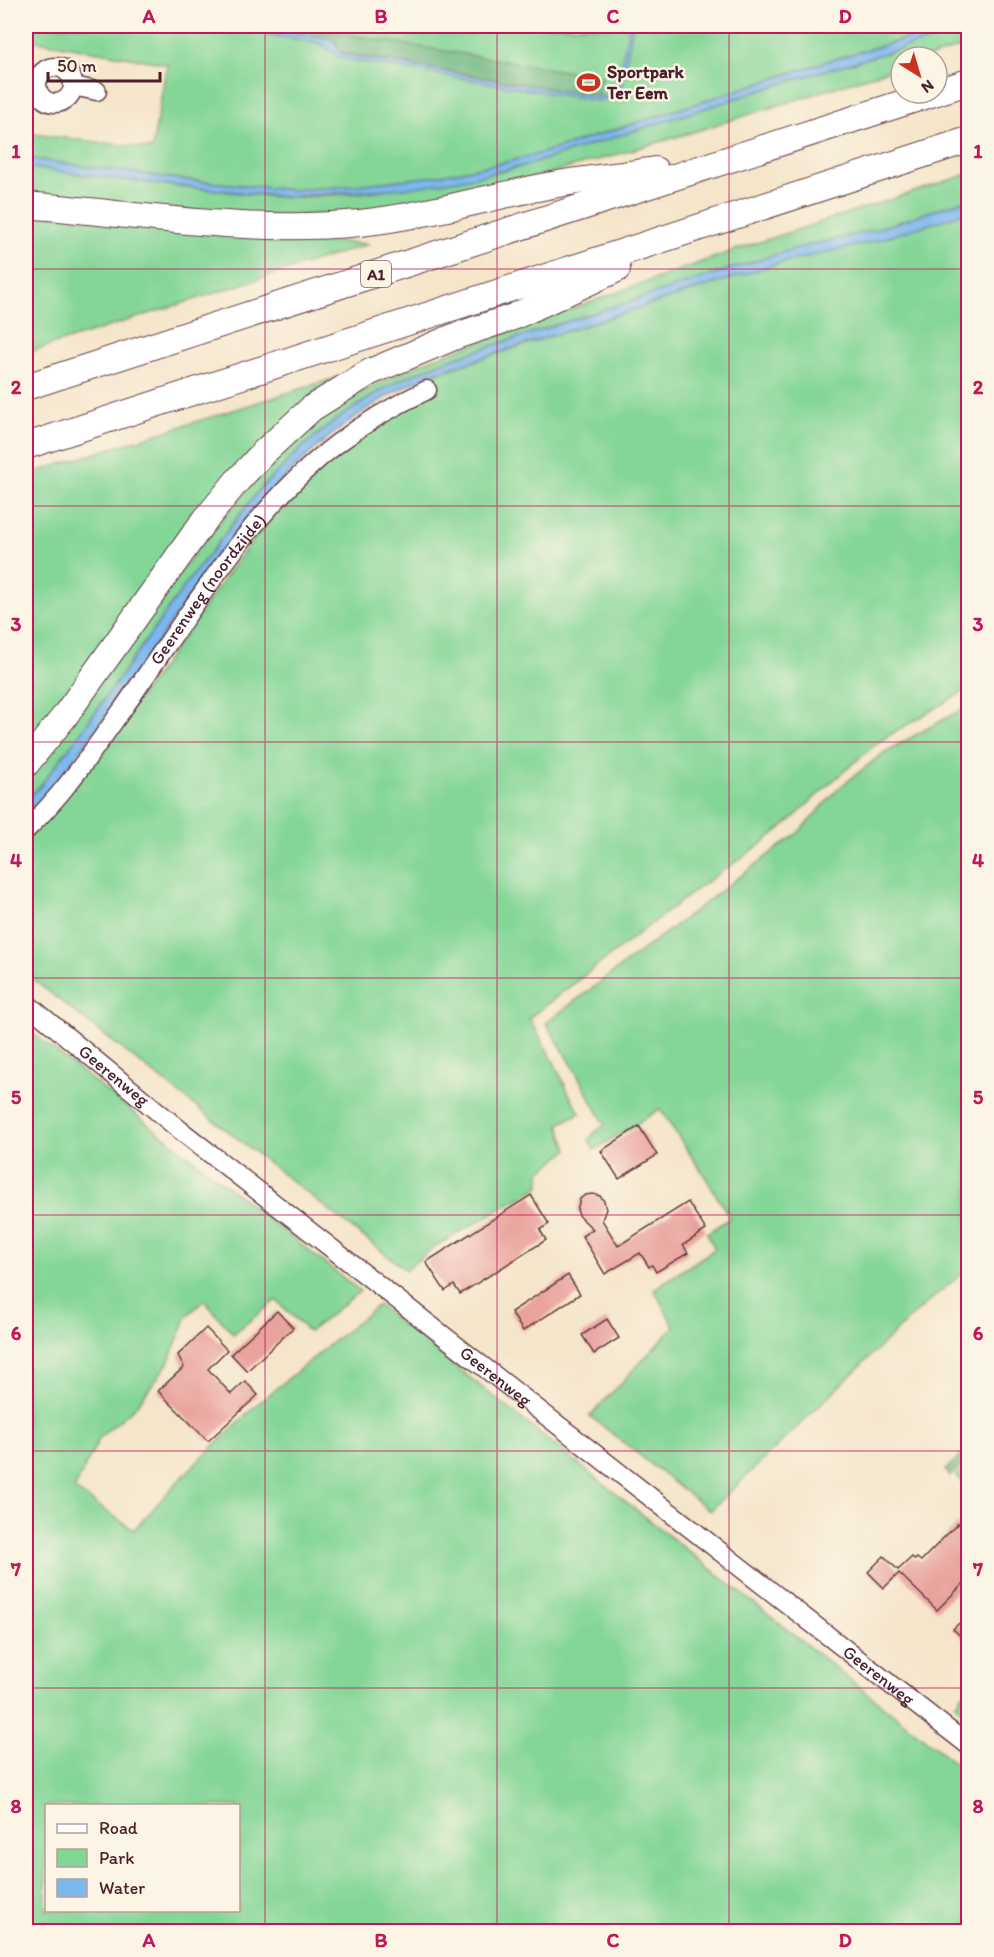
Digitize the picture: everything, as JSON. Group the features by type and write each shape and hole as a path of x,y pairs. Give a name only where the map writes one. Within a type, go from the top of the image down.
{"highway":[{"name":"A1","path":"949,88 969,82"},
{"name":"A1","path":"26,387 895,105"},
{"path":"26,446 969,140"},
{"name":"A1","path":"26,205 200,223 260,226 328,225 404,217 547,186 726,160"},
{"path":"26,764 64,717 201,525 263,453 312,408 370,372 456,336 513,316 721,221"}],"street":[{"path":"57,66 66,70 73,86 70,95 62,102 52,103 43,99 31,80 48,68 57,66"},
{"path":"73,86 97,91"},
{"name":"Geerenweg (noordzijde)","path":"26,830 57,798 90,755 214,579 277,501 336,444 393,405 427,390"},
{"name":"Geerenweg","path":"26,1003 180,1130 969,1745"}],"green space":[{"path":"26,26 952,26 834,59 549,151 507,162 436,176 291,190 186,180 26,158 26,133 152,149 167,64 26,39"},
{"path":"255,26 296,26 602,77 598,97 342,53 335,40"},
{"path":"968,29 968,45 949,51 949,45 913,45"},
{"path":"889,52 889,70 655,143 545,174 410,205 314,215 231,214 26,194 26,167 268,196 302,197 362,193 500,172 531,164 803,77"},
{"path":"968,174 968,199 874,230 797,248 448,360 400,380 337,419 307,443 259,490 186,584 79,735 26,801 26,781 194,554 272,461 297,438 338,407 382,381 429,360 738,249"},
{"path":"968,212 968,689 881,740 760,845 698,888 529,1018 580,1113 559,1124 568,1150 540,1172 540,1186 434,1247 406,1270 26,974 26,839 150,684 235,563 281,504 327,458 430,391 425,377 779,263 865,244"},
{"path":"26,213 310,240 369,244 26,353"},
{"path":"345,375 304,404 26,752 26,475"},
{"path":"968,706 968,1268 912,1316 710,1511 590,1416 674,1327 654,1289 715,1249 707,1233 730,1218 660,1109 594,1150 589,1140 605,1125 546,1023 799,832 839,788 885,752"},
{"path":"26,1028 360,1291 309,1332 276,1300 233,1334 204,1300 187,1316 168,1363 155,1381 135,1407 100,1437 74,1489 134,1530 180,1479 255,1406 378,1305 968,1773 968,1931 26,1931"},
{"path":"968,1448 968,1459 950,1476 945,1470"},
{"path":"968,1462 968,1488 956,1475"},
{"path":"968,1688 968,1715 955,1704"}],"water":[{"path":"216,26 255,26 333,39 342,54 598,97 612,94 617,88 629,26 633,26 621,88 614,97 597,101 340,58 320,43"},
{"path":"952,26 968,26 968,29 913,45 889,45 889,52 803,77 531,164 416,187 286,197 140,182 26,167 26,158 186,180 291,190 436,176 549,151 834,59"},
{"path":"968,199 968,212 865,244 779,263 432,374 365,410 306,457 254,511 207,571 74,759 26,816 26,801 79,735 186,584 259,490 307,443 337,419 400,380 448,360 797,248 874,230"}],"building":[{"path":"639,1126 657,1155 619,1179 601,1151"},
{"path":"531,1195 549,1224 540,1230 546,1240 460,1294 454,1285 445,1291 426,1262"},
{"path":"585,1195 600,1196 604,1201 606,1209 602,1220 618,1246 688,1202 706,1230 683,1245 688,1253 656,1272 652,1265 649,1267 640,1253 605,1274 582,1236 593,1229 580,1217 577,1210 580,1199"},
{"path":"568,1275 580,1294 523,1331 511,1312"},
{"path":"277,1311 293,1328 247,1371 231,1354"},
{"path":"607,1319 619,1338 594,1354 582,1335"},
{"path":"206,1328 227,1350 208,1369 231,1394 245,1381 258,1395 208,1441 158,1391 184,1367 178,1355"},
{"path":"958,1523 969,1534 969,1578 937,1610 899,1573 884,1588 868,1572 884,1556 898,1570 912,1557 921,1561"},
{"path":"969,1614 969,1644 953,1629"}],"place":[{"name":"Sportpark Ter Eem","path":"589,82"}]}
